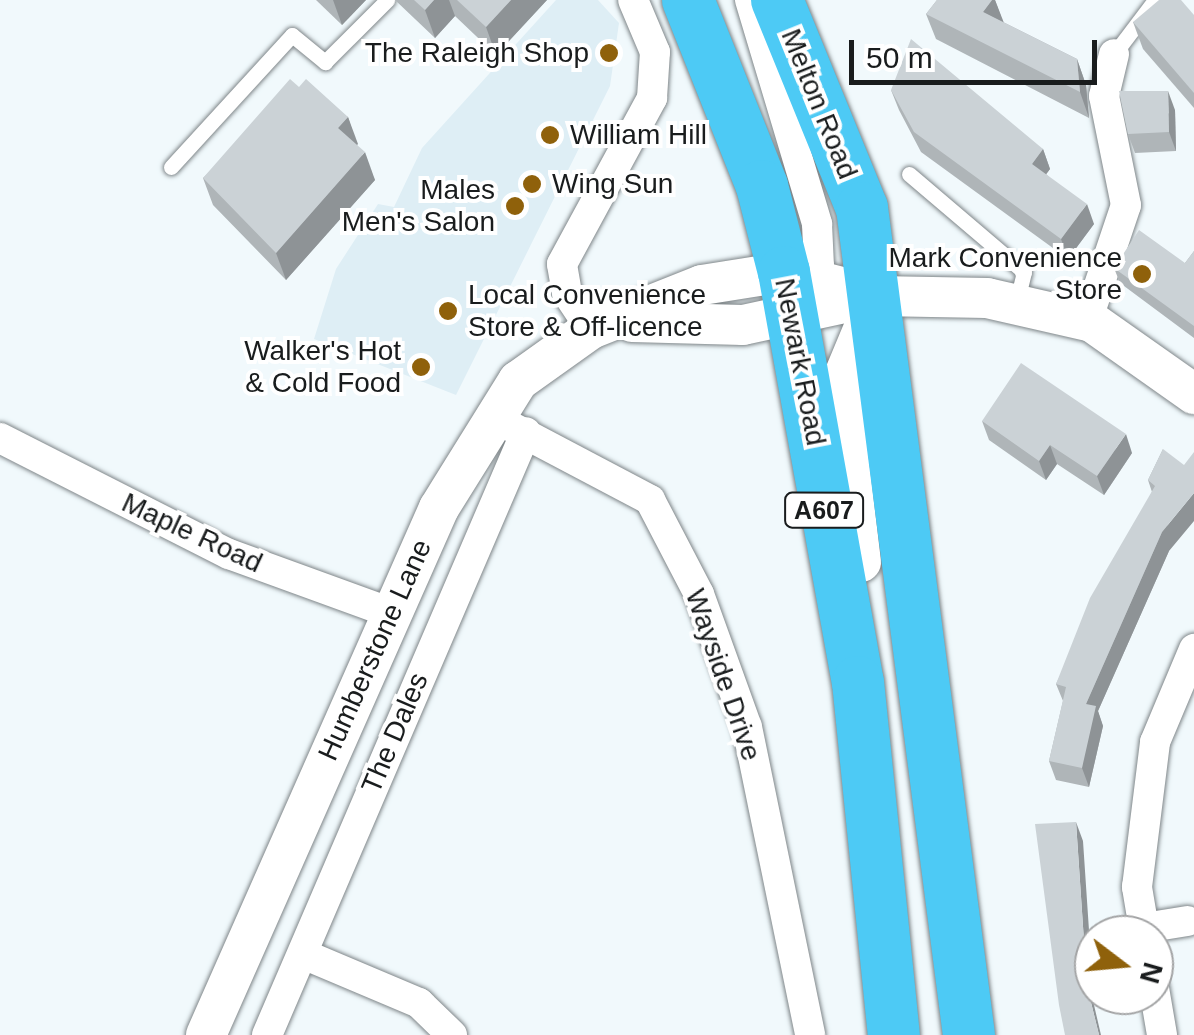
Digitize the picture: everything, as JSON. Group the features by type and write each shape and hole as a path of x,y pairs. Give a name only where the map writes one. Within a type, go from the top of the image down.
{"highway":[{"name":"Newark Road","path":"688,0 762,186 797,289 858,682 894,1035"},
{"name":"Melton Road","path":"777,0 862,208 878,296"},
{"name":"A607","path":"878,296 968,1035"}],"street":[{"path":"634,0 654,52 652,98 562,264 568,294 603,325 743,325 797,289 820,247 810,190 750,0"},
{"path":"1087,321 1126,205 1104,96 1114,54"},
{"path":"797,289 1016,305 1087,321 1194,394"},
{"name":"A607","path":"858,682 867,598 840,385 878,296"},
{"name":"Humberstone Lane","path":"206,1035 390,612 508,424 518,381 603,325"},
{"name":"The Dales","path":"267,1035 508,424"},
{"name":"Wayside Drive","path":"508,424 650,500 699,594 747,727 810,1035"},
{"name":"Maple Road","path":"0,438 229,554 390,612"},
{"path":"1142,915 1137,886 1155,742 1194,649"},
{"path":"1174,924 1187,921"},
{"path":"302,954 419,1003 452,1035"}],"lane":[{"path":"172,167 292,35 325,62 387,0"},
{"path":"1114,54 1155,0"},
{"path":"909,174 1024,272 1016,305"}],"shaded area":[{"path":"556,0 598,0 619,23 610,86 456,395 314,339 336,269 378,204 394,207 422,148"}],"building":[{"path":"414,0 434,0 425,10"},
{"path":"457,0 511,0 486,27"},
{"path":"937,0 992,0 983,12 1077,59 1080,92 926,14"},
{"path":"1159,0 1181,0 1194,15 1194,93 1133,22"},
{"path":"911,39 1043,149 1032,164 1087,204 1061,239 914,132 891,90"},
{"path":"290,79 299,87 306,79 348,117 338,128 365,152 276,253 203,178"},
{"path":"1119,91 1168,91 1169,132 1128,134"},
{"path":"1139,230 1185,263 1194,251 1194,326 1114,268"},
{"path":"1021,363 1126,434 1097,476 1050,445 1039,461 982,421"},
{"path":"1163,449 1184,465 1194,452 1194,493 1162,532 1086,704 1096,706 1082,768 1049,761 1066,687 1056,684 1090,598 1155,486 1148,480"},
{"path":"1076,822 1082,915 1074,915 1074,1015 1094,1015 1099,1035 1065,1035 1035,824"}],"place":[{"name":"The Raleigh Shop","path":"609,53"},
{"name":"William Hill","path":"550,135"},
{"name":"Wing Sun","path":"532,184"},
{"name":"Males Men's Salon","path":"515,206"},
{"name":"Mark Convenience Store","path":"1142,274"},
{"name":"Local Convenience Store & Off-licence","path":"448,311"},
{"name":"Walker's Hot & Cold Food","path":"421,367"}]}
